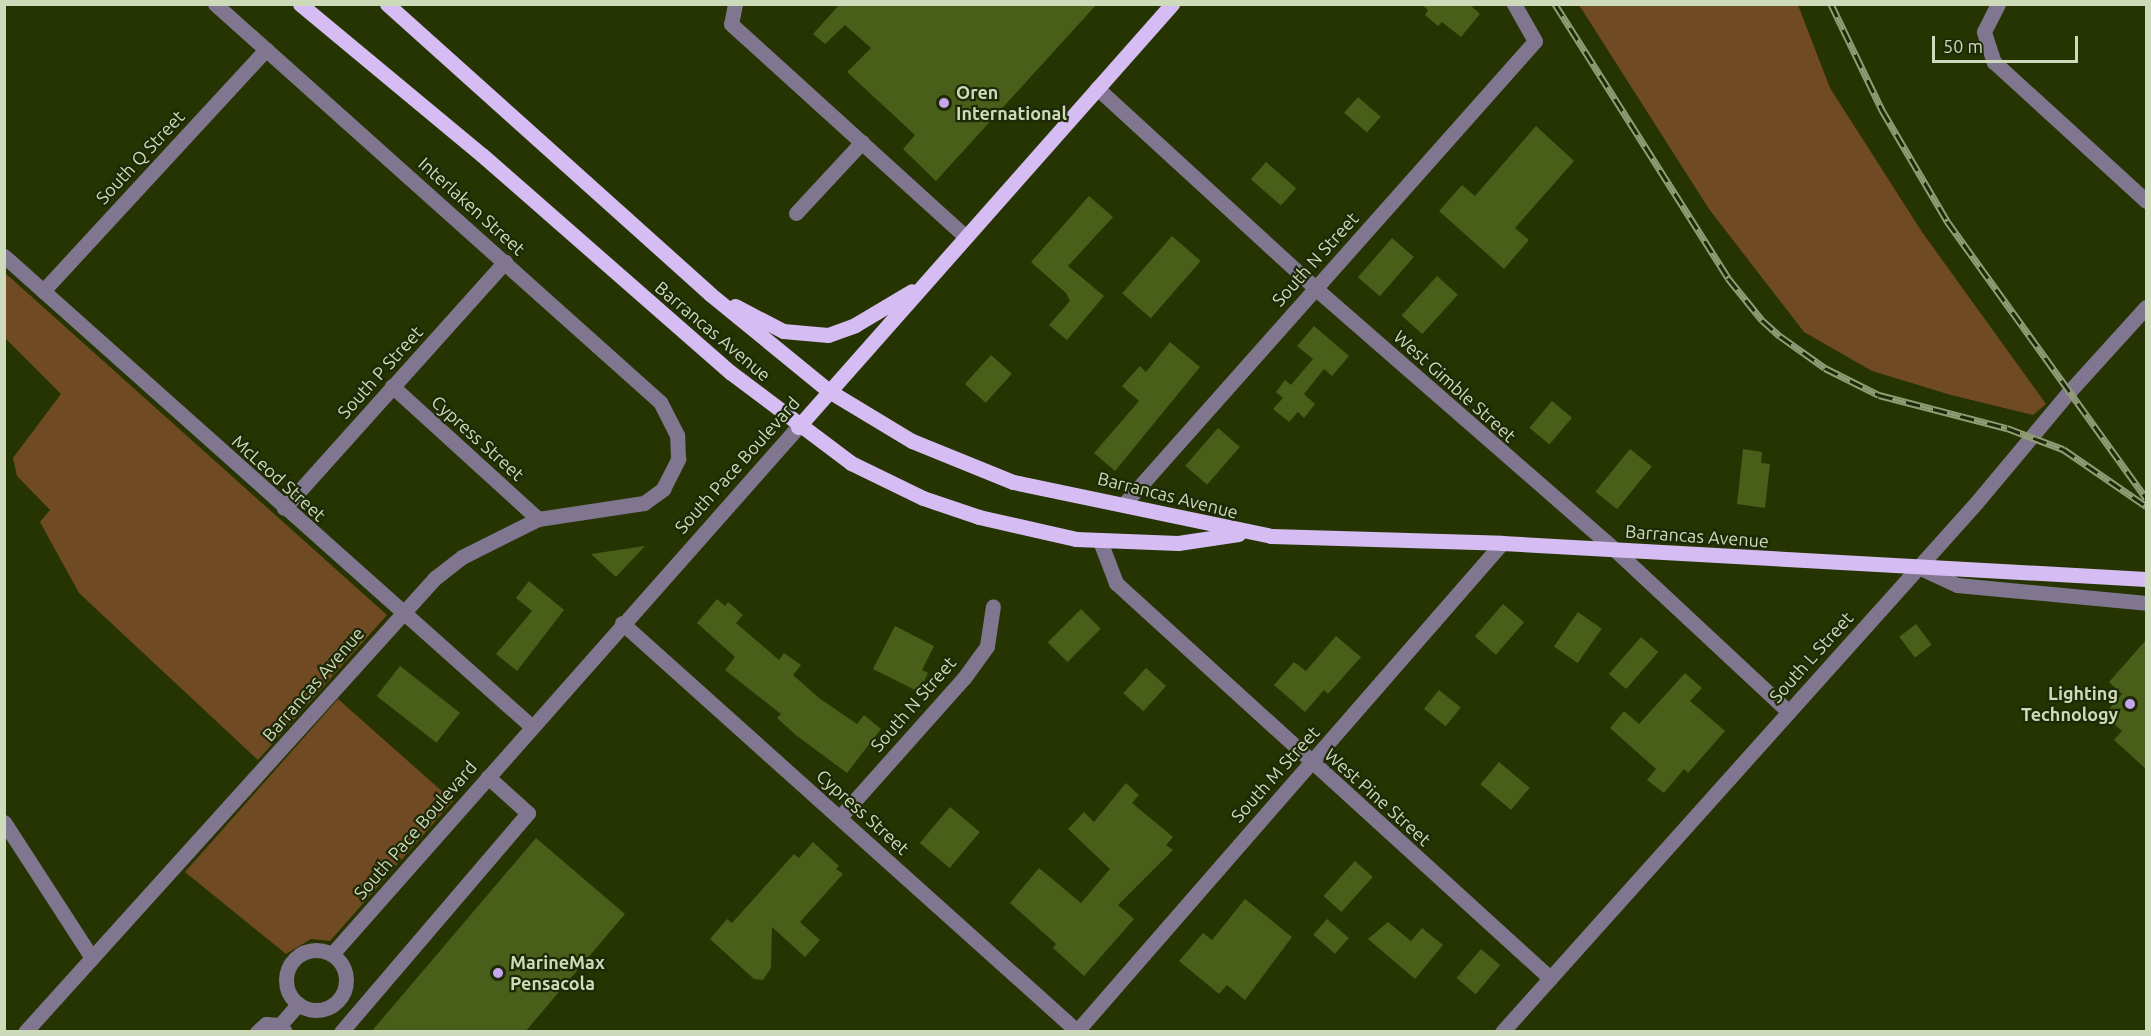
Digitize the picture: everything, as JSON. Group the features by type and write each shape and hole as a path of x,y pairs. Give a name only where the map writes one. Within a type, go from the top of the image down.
{"main road":[{"name":"Barrancas Avenue","path":"300,4 482,155 798,427 850,464 923,498 1020,527 1100,541 1178,543 1244,534 1434,544 1502,543 2146,579"},
{"name":"Barrancas Avenue","path":"387,4 710,294 829,391 912,441 1013,482 1124,504 1244,534"},
{"name":"South Pace Boulevard","path":"798,427 1172,4"},
{"path":"710,294 783,331 828,335 855,325 925,283"}],"street":[{"name":"Interlaken Street","path":"215,4 660,402 677,435 678,453"},
{"path":"735,4 731,24 966,237"},
{"name":"South N Street","path":"1124,504 1535,41 1514,4"},
{"path":"1998,4 1984,32 1994,62 2146,201"},
{"name":"South Q Street","path":"43,291 266,49"},
{"name":"West Gimble Street","path":"1097,88 1315,288 1614,549 1789,712"},
{"path":"796,213 862,142"},
{"name":"McLeod Street","path":"4,256 531,726"},
{"name":"South P Street","path":"284,508 505,262"},
{"name":"South L Street","path":"1502,1032 1918,567 2146,307"},
{"name":"Cypress Street","path":"392,386 537,519"},
{"name":"South Pace Boulevard","path":"332,954 622,623 798,427"},
{"name":"Barrancas Avenue","path":"25,1032 402,613 462,557 537,519 644,503 663,489 678,453"},
{"name":"West Pine Street","path":"1100,541 1116,583 1291,746 1550,978"},
{"name":"South M Street","path":"1077,1031 1502,543"},
{"path":"1918,567 1957,585 2146,603"},
{"name":"South N Street","path":"840,817 964,678 987,646 993,606"},
{"name":"Cypress Street","path":"622,623 1077,1031"},
{"path":"342,1032 528,813 488,777"},
{"path":"4,822 92,958"},
{"path":"312,950 332,954 344,969 345,988 342,997 335,1004 317,1010 298,1004 287,987 286,977 294,959 312,950"},
{"path":"257,1032 266,1024 282,1028 298,1004"}],"shaded area":[{"path":"1579,5 1798,5 1830,88 1922,232 2046,404 2033,415 1951,395 1872,371 1804,332 1709,209"},
{"path":"4,272 387,615 258,760 79,593 40,522 50,510 17,476 13,458 61,394 5,338"},
{"path":"338,699 453,801 330,941 311,939 286,954 185,872"}],"building":[{"name":"Oren International","path":"840,4 1097,4 936,181 903,149 915,135 847,72 871,48 845,25 825,44 813,34"},
{"path":"1421,4 1469,4 1480,14 1461,37 1442,22 1438,26 1425,15 1428,10"},
{"path":"1358,97 1381,117 1367,133 1344,113"},
{"path":"1536,126 1574,161 1515,228 1529,240 1504,269 1439,211 1462,185 1475,196"},
{"path":"1266,162 1296,188 1281,206 1251,179"},
{"path":"1089,196 1113,217 1068,266 1104,296 1067,340 1049,325 1070,301 1066,293 1031,262"},
{"path":"1172,236 1201,261 1151,318 1122,293"},
{"path":"1392,238 1414,257 1380,296 1358,277"},
{"path":"1437,276 1458,295 1422,334 1402,315"},
{"path":"1314,326 1349,356 1332,376 1324,369 1304,394 1315,404 1304,418 1298,412 1289,422 1273,409 1283,398 1276,392 1285,380 1291,385 1313,359 1297,346"},
{"path":"1170,342 1200,367 1115,471 1094,453 1139,401 1122,386 1140,366 1146,372"},
{"path":"991,355 1012,374 986,403 965,384"},
{"path":"1552,401 1572,418 1549,445 1530,428"},
{"path":"1218,428 1240,447 1207,485 1185,466"},
{"path":"1630,449 1652,467 1617,509 1595,492"},
{"path":"1743,449 1762,452 1761,463 1770,464 1765,508 1737,504"},
{"path":"645,546 616,577 591,554"},
{"path":"529,581 564,610 517,671 496,654 532,611 516,598"},
{"path":"717,599 725,606 728,602 743,615 736,623 779,660 784,653 801,665 793,675 819,698 857,724 864,715 881,729 847,773 797,736 777,718 781,714 725,670 735,657 697,623"},
{"path":"1503,604 1524,622 1496,655 1475,636"},
{"path":"1081,609 1101,629 1068,662 1048,642"},
{"path":"1578,612 1602,629 1578,663 1554,646"},
{"path":"1916,624 1932,645 1915,657 1899,637"},
{"path":"895,626 934,646 922,670 928,673 919,692 873,669"},
{"path":"1336,636 1361,657 1328,694 1324,690 1305,712 1274,685 1294,662 1306,671"},
{"path":"1641,637 1658,652 1626,689 1609,674"},
{"name":"Lighting Technology","path":"2146,640 2146,769 2114,740 2122,731 2104,715 2122,694 2109,682"},
{"path":"400,666 460,713 436,743 377,696"},
{"path":"1146,668 1166,686 1143,711 1123,693"},
{"path":"1685,673 1702,688 1690,701 1725,731 1688,773 1684,769 1664,793 1647,780 1656,769 1610,728 1624,711 1639,724"},
{"path":"1439,690 1461,708 1446,726 1424,709"},
{"path":"1499,762 1530,788 1511,810 1480,784"},
{"path":"1126,783 1139,795 1132,803 1173,837 1166,845 1173,850 1118,905 1134,919 1084,976 1053,948 1056,944 1010,903 1039,868 1081,903 1110,869 1068,829 1084,812 1094,822"},
{"path":"950,807 980,832 950,868 920,843"},
{"name":"MarineMax Pensacola","path":"536,838 625,914 525,1032 371,1032"},
{"path":"813,842 839,866 836,869 843,874 800,922 820,940 805,957 772,927 771,968 763,980 754,979 710,939 727,919 732,923 794,854 799,858"},
{"path":"1355,861 1373,877 1341,912 1324,896"},
{"path":"1245,899 1292,937 1245,1000 1227,985 1219,994 1179,961 1203,933 1212,940"},
{"path":"1327,919 1349,938 1335,954 1313,935"},
{"path":"1388,922 1411,941 1422,928 1443,945 1415,979 1368,939"},
{"path":"1481,949 1500,965 1476,994 1457,978"}],"railway":[{"path":"1555,4 1728,278 1762,320 1780,336 1825,368 1879,395 2007,428 2063,449 2146,506"},
{"path":"1831,4 1882,110 1947,221 2146,498"}],"place":[{"name":"Oren International","path":"944,103"},
{"name":"Lighting Technology","path":"2130,704"},
{"name":"MarineMax Pensacola","path":"498,973"}]}
